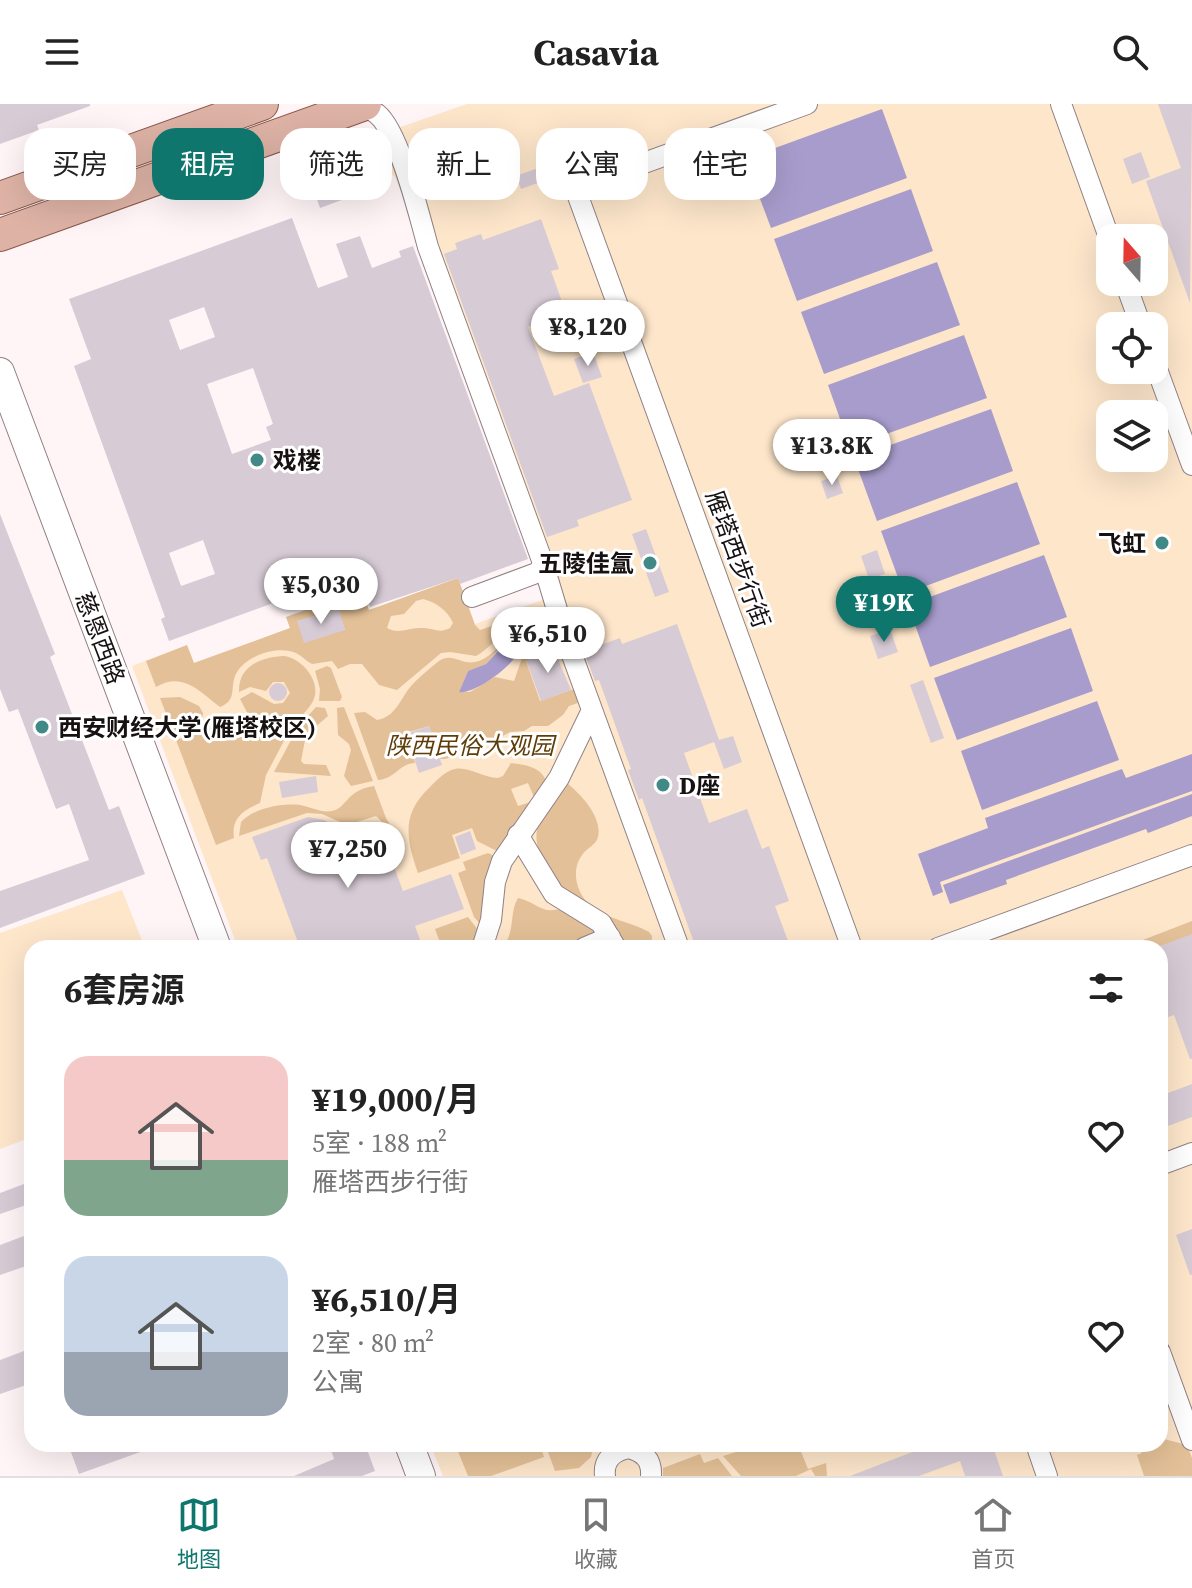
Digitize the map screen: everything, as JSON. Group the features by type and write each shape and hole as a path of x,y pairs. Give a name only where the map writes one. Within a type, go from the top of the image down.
{"main road":[{"path":"0,198 262,104"},
{"path":"0,235 359,106"},
{"name":"慈恩西路","path":"0,372 214,940"},
{"path":"412,1452 421,1476"}],"street":[{"name":"雁塔西步行街","path":"807,104 575,188 849,940"},
{"path":"1061,104 1104,224"},
{"path":"359,106 376,112 390,131 428,247 543,563 564,633 676,940"},
{"path":"1162,384 1192,465"},
{"path":"472,597 539,572 543,563"},
{"path":"485,940 491,920 498,872 518,835 559,778 592,710"},
{"path":"518,835 554,894 601,923 612,940"},
{"path":"960,940 1192,855"},
{"path":"1168,1162 1192,1153"},
{"path":"1168,1374 1192,1440"},
{"path":"605,1476 606,1462 614,1452"},
{"path":"637,1452 645,1456 650,1464 651,1476"},
{"path":"1039,1452 1047,1476"}],"green space":[{"name":"陕西民俗大观园","path":"467,104 1192,104 1192,1476 443,1476 433,1452 1168,1452 1168,940 235,940 132,666 187,645 194,663 290,628 286,617 361,590 369,610 458,578 475,624 553,596 415,201 406,204 392,175 392,130"},
{"path":"458,578 475,625 480,630 533,612 540,621 539,632 528,627 512,628 476,656 441,653 397,690 379,685 362,664 350,664 338,669 332,661 312,664 296,653 270,651 253,658 239,669 231,698 220,707 183,682 175,681 156,687 146,661 187,645 194,663 290,628 286,617 361,590 369,610","holes":["423,599 445,611 453,623 450,628 443,631 387,628 391,616 404,614 416,601","338,609 345,630 298,621"]},
{"name":"陕西民俗大观园","path":"521,630 538,638 536,657 526,661 540,701 574,689 578,703 569,706 548,726 532,726 524,731 510,732 479,749 445,759 440,759 429,726 406,733 415,763 378,780 354,713 365,712 377,720 383,718 393,711 414,683 439,661 448,658 470,662 481,660","holes":["512,646 518,648 522,658 514,681 495,677 470,692 459,692 468,671 486,664 497,651"]},
{"path":"284,656 303,665 315,685 314,699 289,728 273,720 250,718 240,699 252,692 274,704 283,703 290,693 284,682 273,682 266,691 250,687 239,692 242,676 252,665 267,658"},
{"path":"327,666 331,668 342,697 340,701 319,701 320,689 315,671"},
{"path":"180,697 199,706 203,713 202,722 173,732 160,698"},
{"path":"316,707 325,708 328,716 306,735 301,761 304,764 326,765 331,776 274,772 298,727"},
{"path":"344,707 373,781 351,786 344,776 351,750 349,744 338,735 337,708"},
{"path":"238,717 253,725 273,726 286,737 266,775 260,803 237,820 234,838 216,845 176,740"},
{"path":"511,763 538,771 547,785 534,797 528,783 511,789 518,806 531,802 501,853 477,841 472,828 452,835 460,858 418,873 409,827 414,807 421,797 451,770 465,769 498,778 503,776"},
{"path":"563,780 588,805 599,829 597,840 582,855 576,868 582,895 597,910 649,932 652,940 610,940 565,894 552,878 537,845 537,829"},
{"path":"374,786 386,818 404,850 395,854 385,825 376,816 347,825 322,814 307,813 239,836 241,822 261,810 300,805 332,811 358,791"},
{"path":"488,853 498,858 484,928 474,917 458,873 466,870 463,862"},
{"path":"122,890 142,940 24,940 24,1140 0,1149 0,933"},
{"path":"518,898 546,910 567,907 603,930 590,940 507,940"},
{"path":"468,917 478,930 477,940 439,940 435,929"},
{"path":"1192,921 1192,934 1168,960 1168,940 1143,940"},
{"path":"1168,1440 1187,1445 1192,1458 1192,1476 1144,1476 1137,1455 1168,1452"},
{"path":"458,1452 542,1452 544,1457 491,1476 468,1476"},
{"path":"548,1452 592,1452 579,1468 555,1471"},
{"path":"736,1452 801,1452 808,1469 826,1463 827,1476 815,1476 811,1469 796,1476 741,1476 723,1456"},
{"path":"700,1454 704,1463 718,1458 732,1476 663,1476 663,1468"}],"shaded area":[{"path":"882,109 907,178 771,228 760,200 776,200 776,148"},
{"path":"911,189 933,251 797,301 774,239"},
{"path":"937,262 960,325 824,374 801,312"},
{"path":"964,335 987,398 850,447 828,385"},
{"path":"991,409 1013,471 877,521 854,458"},
{"path":"1017,482 1040,544 904,594 881,531"},
{"path":"1044,555 1067,617 930,667 908,605"},
{"path":"1071,628 1093,691 957,740 934,678"},
{"path":"515,645 518,652 515,658 501,672 474,689 459,692 468,671 486,664 498,651"},
{"path":"1097,701 1119,760 982,810 961,751"},
{"path":"1192,754 1192,791 940,882 943,892 933,896 918,854 988,828 985,818 1122,769 1126,778"},
{"path":"1192,794 1192,816 1148,833 1146,829 1006,880 1007,884 950,904 943,885"}],"building":[{"path":"0,104 90,104 37,125 38,128 24,128 24,135 0,144"},
{"path":"1158,104 1192,104 1190,303 1168,242 1168,224 1162,224 1146,181 1181,168"},
{"path":"1141,152 1150,177 1132,184 1123,159"},
{"path":"536,169 536,184 521,189 520,175"},
{"path":"317,200 342,200 320,208"},
{"path":"292,218 318,288 348,277 336,244 360,236 372,268 401,257 399,251 413,246 528,559 460,584 458,578 370,607 358,572 169,641 161,619 165,617 74,366 91,359 69,299","holes":["204,307 215,337 180,350 169,320","253,368 273,424 266,427 271,440 232,454 207,384","203,540 215,574 181,586 169,553"]},
{"path":"541,219 559,269 551,271 566,313 528,327 554,396 589,383 632,500 577,520 579,526 547,537 444,254 457,249 455,243 481,234 483,240"},
{"path":"593,352 602,377 583,383 574,359"},
{"path":"829,421 838,445 824,450 815,427"},
{"path":"837,476 843,493 827,499 821,481"},
{"path":"0,514 55,654 50,657 109,810 119,806 145,874 0,928 0,891 89,860 69,804 56,809 18,709 9,712 0,689"},
{"name":"五陵佳氲","path":"646,529 669,592 655,597 632,534"},
{"path":"877,550 885,574 869,579 861,556"},
{"path":"339,609 345,630 304,643 297,621"},
{"name":"D座","path":"677,624 719,740 733,736 742,762 724,769 714,742 684,753 709,823 747,809 762,849 769,846 789,901 775,906 788,940 693,940 642,798 639,800 628,770 631,769 599,680 595,681 586,657 597,653 595,647 620,638 622,644"},
{"path":"890,629 898,652 878,659 870,636"},
{"path":"554,650 571,690 541,701 526,660"},
{"path":"923,680 944,738 931,743 910,685"},
{"path":"278,683 287,692 278,701 269,692"},
{"path":"429,726 442,765 419,773 406,734"},
{"path":"316,776 318,792 282,798 279,782"},
{"path":"308,817 324,820 344,836 351,856 385,843 403,891 451,874 464,909 415,926 420,940 297,940 267,858 261,860 252,837"},
{"path":"470,831 476,849 461,855 455,837"},
{"path":"1192,934 1192,1059 1174,1015 1168,1017 1168,943"},
{"path":"1192,1084 1192,1117 1168,1126 1168,1093"},
{"path":"24,1184 24,1206 0,1214 0,1193"},
{"path":"1192,1229 1192,1275 1190,1275 1176,1235"},
{"path":"24,1236 24,1267 0,1275 0,1245"},
{"path":"24,1351 24,1386 0,1394 0,1360"},
{"path":"71,1452 140,1452 79,1474"},
{"path":"332,1452 368,1452 375,1471 362,1476 294,1476 334,1459"},
{"path":"912,1452 995,1452 1003,1476 965,1476 960,1461 919,1476 850,1476"}],"place":[{"name":"戏楼","path":"257,460"},
{"name":"飞虹","path":"1162,543"},
{"name":"五陵佳氲","path":"650,563"},
{"name":"西安财经大学(雁塔校区)","path":"42,727"},
{"name":"D座","path":"663,785"}]}
